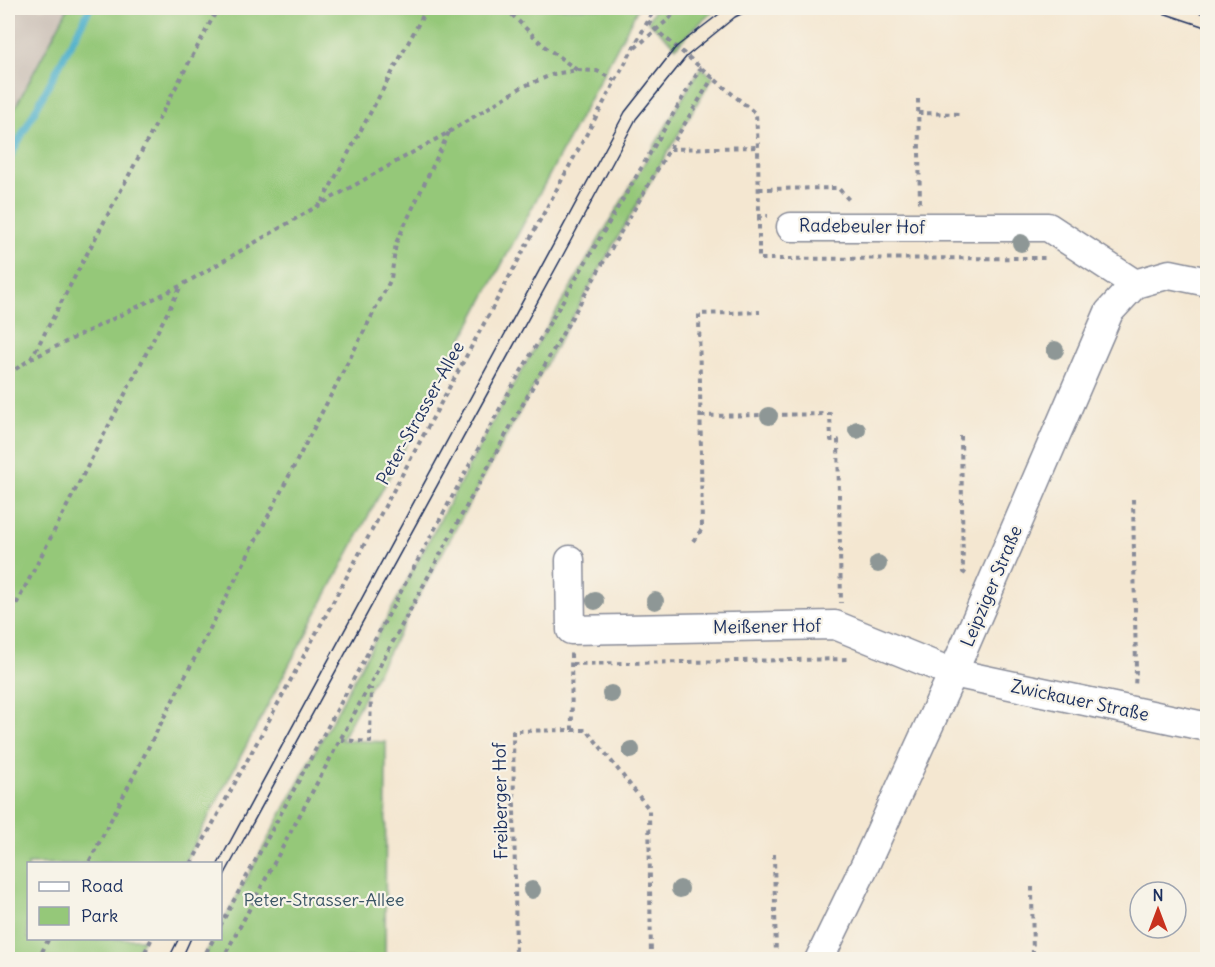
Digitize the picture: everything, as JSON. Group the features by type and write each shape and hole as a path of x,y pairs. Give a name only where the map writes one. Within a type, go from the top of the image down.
{"street":[{"name":"Radebeuler Hof","path":"791,227 1048,227 1135,284"},
{"path":"1135,284 1170,274 1208,282"},
{"name":"Leipziger Straße","path":"819,960 953,673 1109,312 1135,284"},
{"path":"570,560 571,630"},
{"name":"Meißener Hof","path":"571,630 835,625 953,673"},
{"name":"Zwickauer Straße","path":"953,673 1208,727"}],"path":[{"path":"31,358 218,8"},
{"path":"321,204 427,8"},
{"path":"506,8 544,46 578,70"},
{"name":"Peter-Strasser-Allee","path":"192,862 655,8"},
{"path":"632,51 670,18 678,8"},
{"path":"648,21 756,114 759,258 1048,258"},
{"path":"222,922 510,390 701,67"},
{"path":"8,374 31,358 182,285 522,87 554,74 578,70 597,71 616,81"},
{"path":"222,960 525,400 713,77"},
{"path":"918,99 921,227"},
{"path":"918,113 960,114"},
{"path":"89,862 391,279 396,243 448,132"},
{"path":"670,148 758,147"},
{"name":"Radebeuler Hof","path":"759,216 791,217 791,227"},
{"path":"8,620 182,285"},
{"path":"693,541 702,529 699,314 760,312"},
{"path":"701,416 830,414 831,440 838,440 841,628"},
{"path":"961,436 963,572 989,591"},
{"path":"1133,499 1136,670 1133,711"},
{"path":"571,630 572,730 588,730 649,809 651,960"},
{"path":"572,664 856,659"},
{"path":"341,740 370,742 371,685"},
{"name":"Freiberger Hof","path":"516,960 513,731 572,730"},
{"path":"774,854 776,960"},
{"path":"1032,887 1033,960"},
{"path":"38,960 48,940"},
{"path":"141,960 151,940"},
{"path":"202,960 212,940"}],"shaded area":[{"path":"8,8 68,8 8,121"}],"green space":[{"path":"68,8 638,8 185,862 27,862 27,940 143,940 133,959 8,959 8,121"},
{"path":"655,8 717,8 676,47 648,21"},
{"path":"701,67 713,77 569,323 341,740 386,742 385,959 202,959 213,940 222,940 222,924 510,390"}],"waterway":[{"path":"8,161 90,8"}],"tram line":[{"path":"219,862 625,112 676,47 727,8"},
{"path":"222,879 636,119 687,56 735,17 753,8"},
{"path":"1148,8 1208,28"},
{"path":"1185,8 1208,15"},
{"path":"168,960 178,940"},
{"path":"181,960 190,940"}]}
